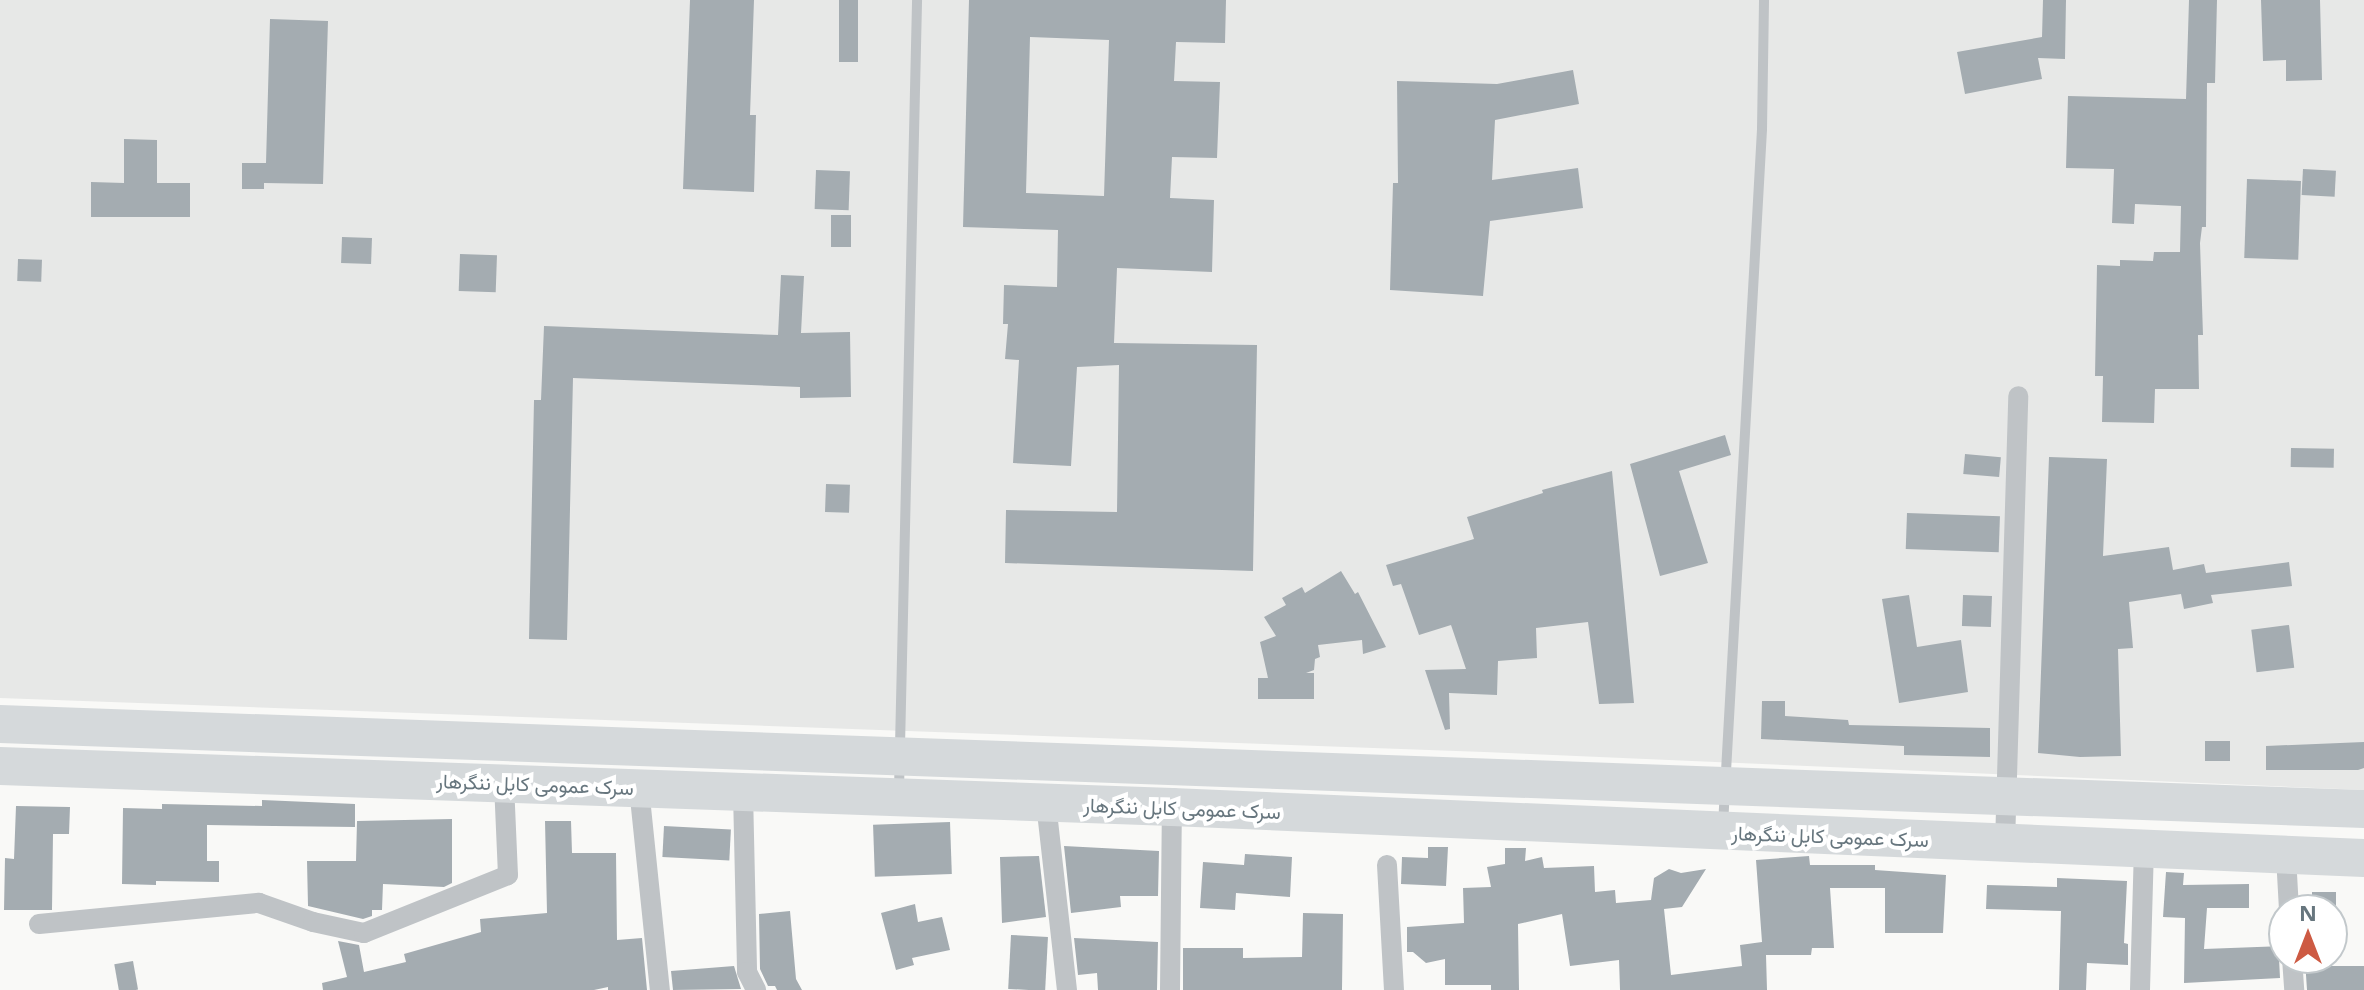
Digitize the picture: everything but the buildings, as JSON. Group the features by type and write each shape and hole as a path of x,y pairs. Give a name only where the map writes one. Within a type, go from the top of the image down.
{"highway":[{"name":"سرک عمومی کابل ننگرهار","path":"0,724 2364,809"},
{"name":"سرک عمومی کابل ننگرهار","path":"0,766 1172,807 2364,858"}],"street":[{"path":"2005,844 2018,396"},
{"path":"39,924 259,903 313,922 364,933 508,875 504,783"},
{"path":"639,788 660,990"},
{"path":"743,792 747,972 756,990"},
{"path":"1046,803 1067,990"},
{"path":"1170,990 1172,807"},
{"path":"2140,990 2144,850"},
{"path":"2286,856 2288,894"},
{"path":"1387,865 1394,990"}],"lane":[{"path":"899,797 917,0"},
{"path":"1723,832 1723,787 1761,144 1764,0"}],"shaded area":[{"path":"0,0 2364,0 2364,790 1484,752 0,698"}]}
